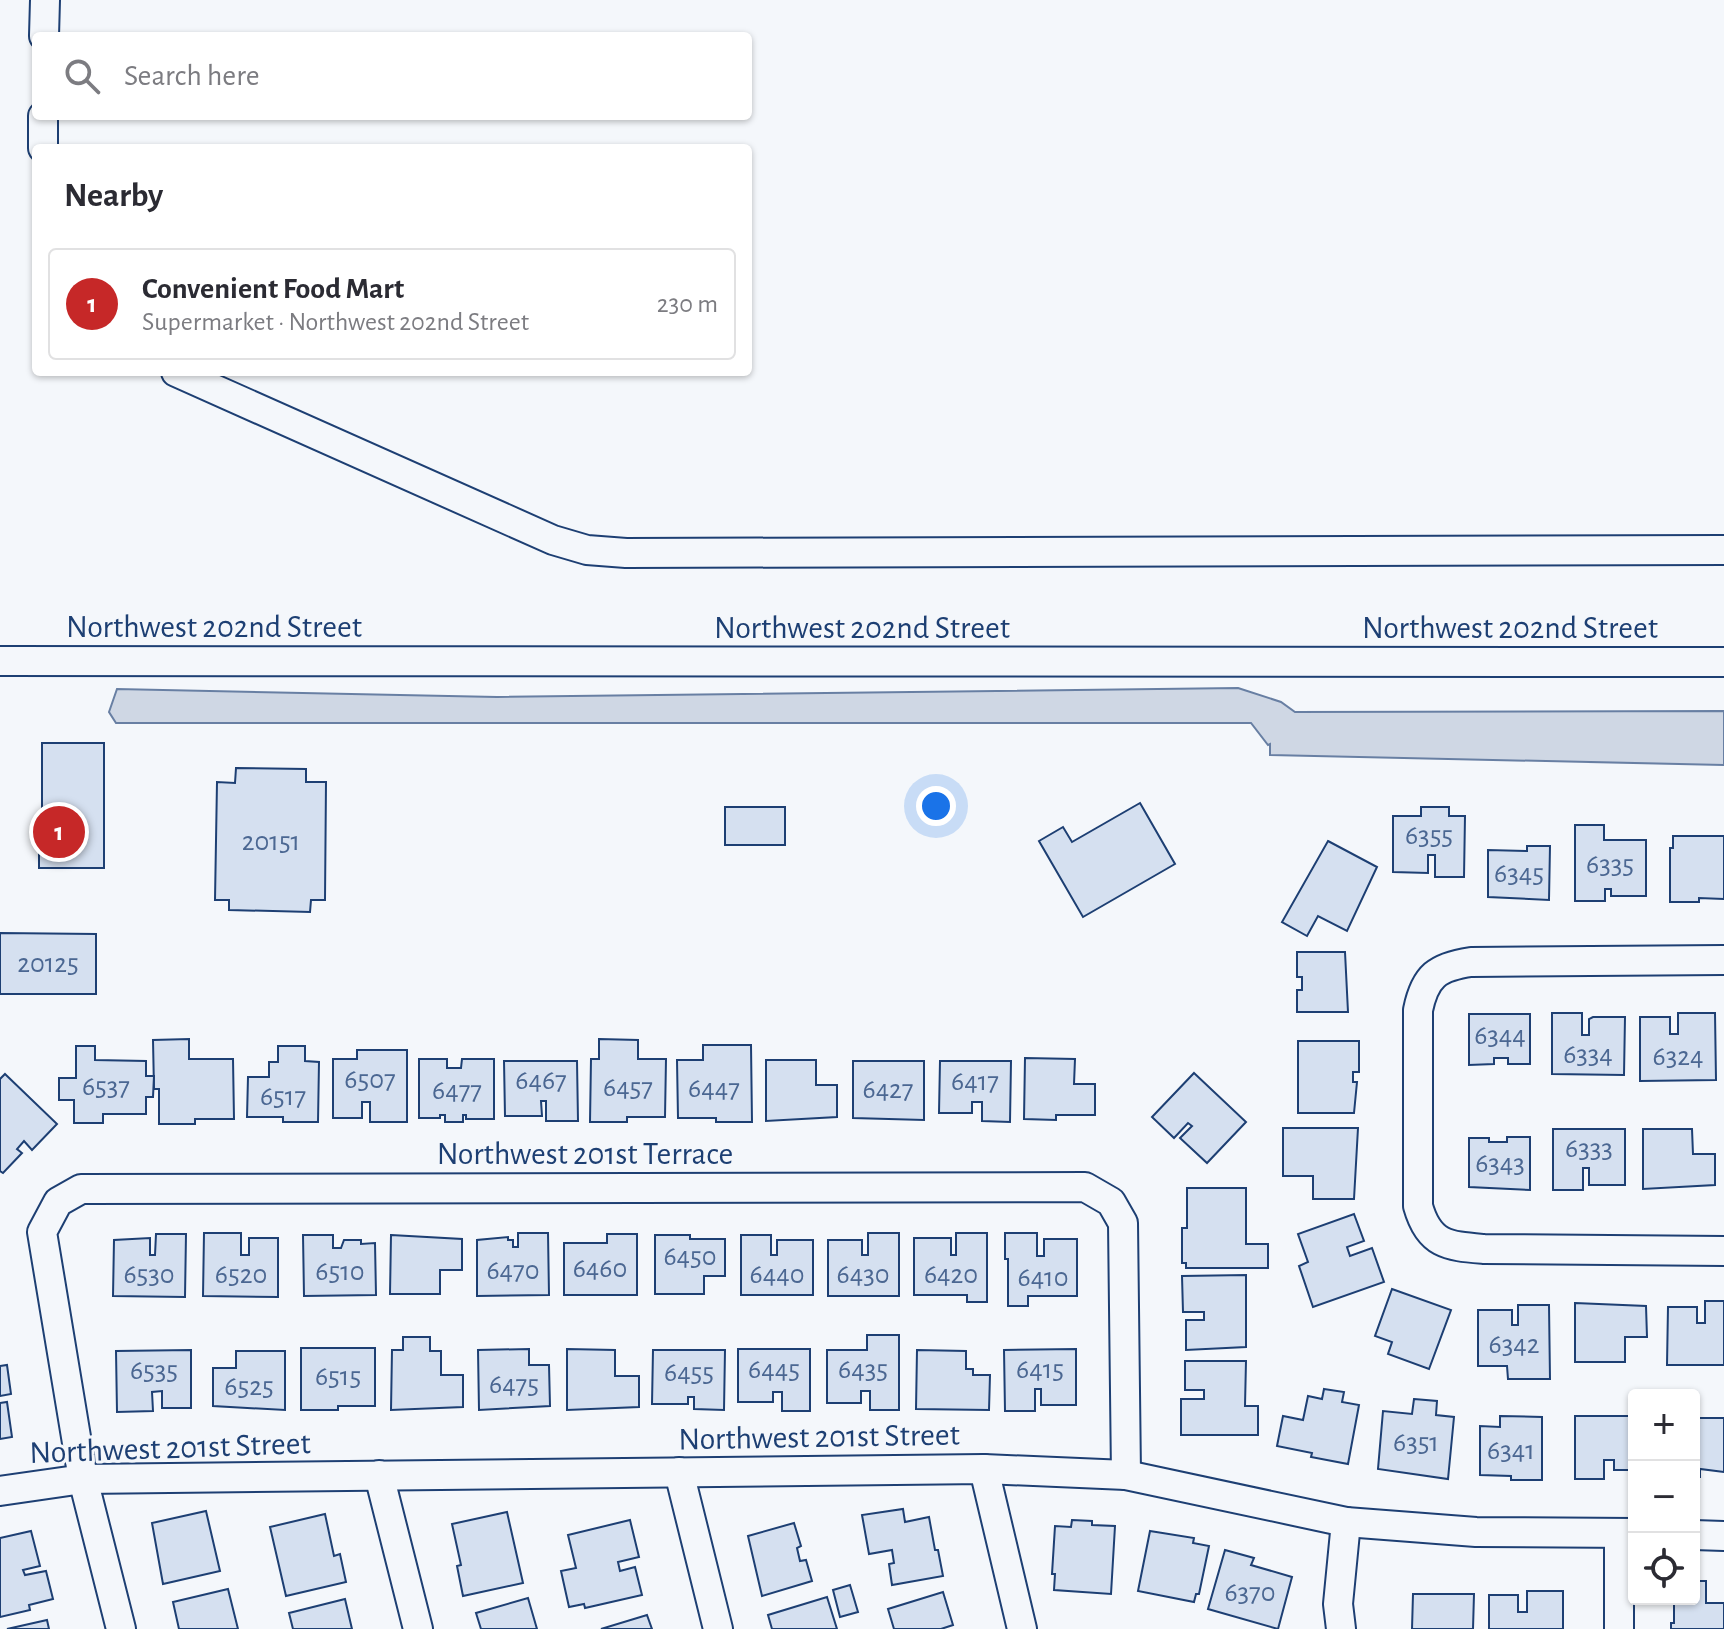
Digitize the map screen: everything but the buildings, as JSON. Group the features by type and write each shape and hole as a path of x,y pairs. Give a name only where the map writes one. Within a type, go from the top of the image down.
{"street":[{"path":"44,32 45,0"},
{"path":"43,120 43,144"},
{"path":"185,376 517,525 587,550 704,553 1724,550"},
{"name":"Northwest 202nd Street","path":"0,661 1724,662"},
{"path":"1724,960 1471,962 1448,966 1431,977 1422,990 1418,1010 1418,1206 1423,1222 1435,1238 1451,1246 1484,1249 1724,1251"},
{"name":"Northwest 201st Terrace","path":"83,1479 42,1232 58,1202 81,1189 1085,1187 1111,1202 1123,1223 1126,1475"},
{"path":"984,1469 1022,1629"},
{"name":"Northwest 201st Street","path":"0,1491 83,1479 984,1469 1126,1475 1346,1522 1476,1532 1626,1533"},
{"path":"679,1472 718,1629"},
{"path":"379,1475 418,1629"},
{"path":"83,1479 121,1629"},
{"path":"1341,1629 1338,1604 1346,1522"},
{"path":"1619,1629 1626,1533"},
{"path":"1700,1535 1724,1536"}],"shaded area":[{"path":"1238,688 1281,702 1295,712 1724,711 1724,765 1270,755 1270,744 1251,723 116,723 109,712 117,689 497,697"}],"place":[{"name":"Convenient Food Mart","path":"59,832"}]}
